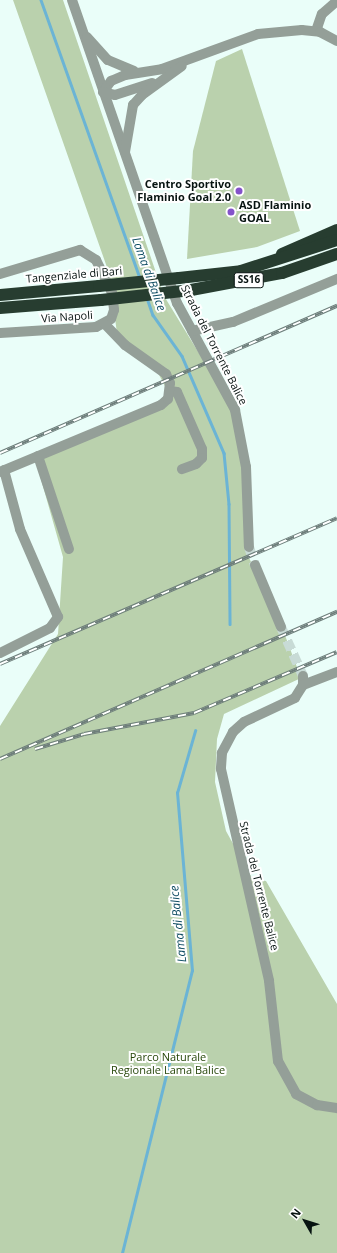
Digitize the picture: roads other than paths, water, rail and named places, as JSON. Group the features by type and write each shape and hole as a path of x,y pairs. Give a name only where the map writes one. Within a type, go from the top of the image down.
{"highway":[{"path":"264,265 296,246 337,230"},
{"name":"Tangenziale di Bari","path":"0,295 179,278 264,265 337,240"},
{"name":"SS16","path":"0,308 101,300 191,290 306,266 337,254"}],"street":[{"name":"Strada del Torrente Balice","path":"72,0 165,271 192,331 234,410 246,467 249,547"},
{"path":"316,32 322,14 337,1"},
{"path":"159,80 115,95 103,92 111,81 192,59 258,34 316,32 337,40"},
{"path":"84,35 108,60 125,70 140,72"},
{"path":"125,154 134,105 159,80 192,59"},
{"name":"Via Napoli","path":"0,274 66,252 89,253 112,293 114,310 105,324 0,333"},
{"path":"192,331 240,320 337,279"},
{"path":"105,324 125,345 160,367 170,391"},
{"path":"0,653 50,628 58,617 20,529 2,471 161,405 170,391"},
{"path":"170,391 177,392 202,449 202,458 196,464 182,470"},
{"path":"38,456 69,549"},
{"path":"255,565 281,626"},
{"name":"Strada del Torrente Balice","path":"337,672 303,681 295,698 244,722 233,732 222,753 221,769 269,981 278,1061 296,1094 317,1105 337,1108"}],"waterway":[{"name":"Lama di Balice","path":"41,0 140,278"},
{"name":"Lama di Balice","path":"147,298 153,315 182,356 224,453 229,504 230,624"},
{"name":"Lama di Balice","path":"122,1253 192,971 177,793 195,731"}],"tunnel":[{"path":"249,547 255,565"},
{"path":"281,627 303,676"}],"railway":[{"path":"0,453 337,306"},
{"path":"0,664 337,518"},
{"path":"0,759 337,612"},
{"path":"35,749 84,734 194,713 337,652"}],"place":[{"name":"Centro Sportivo Flaminio Goal 2.0","path":"239,191"},
{"name":"ASD Flaminio GOAL","path":"231,212"}],"park label":[{"name":"Parco Naturale Regionale Lama Balice","path":"168,1064"}]}
